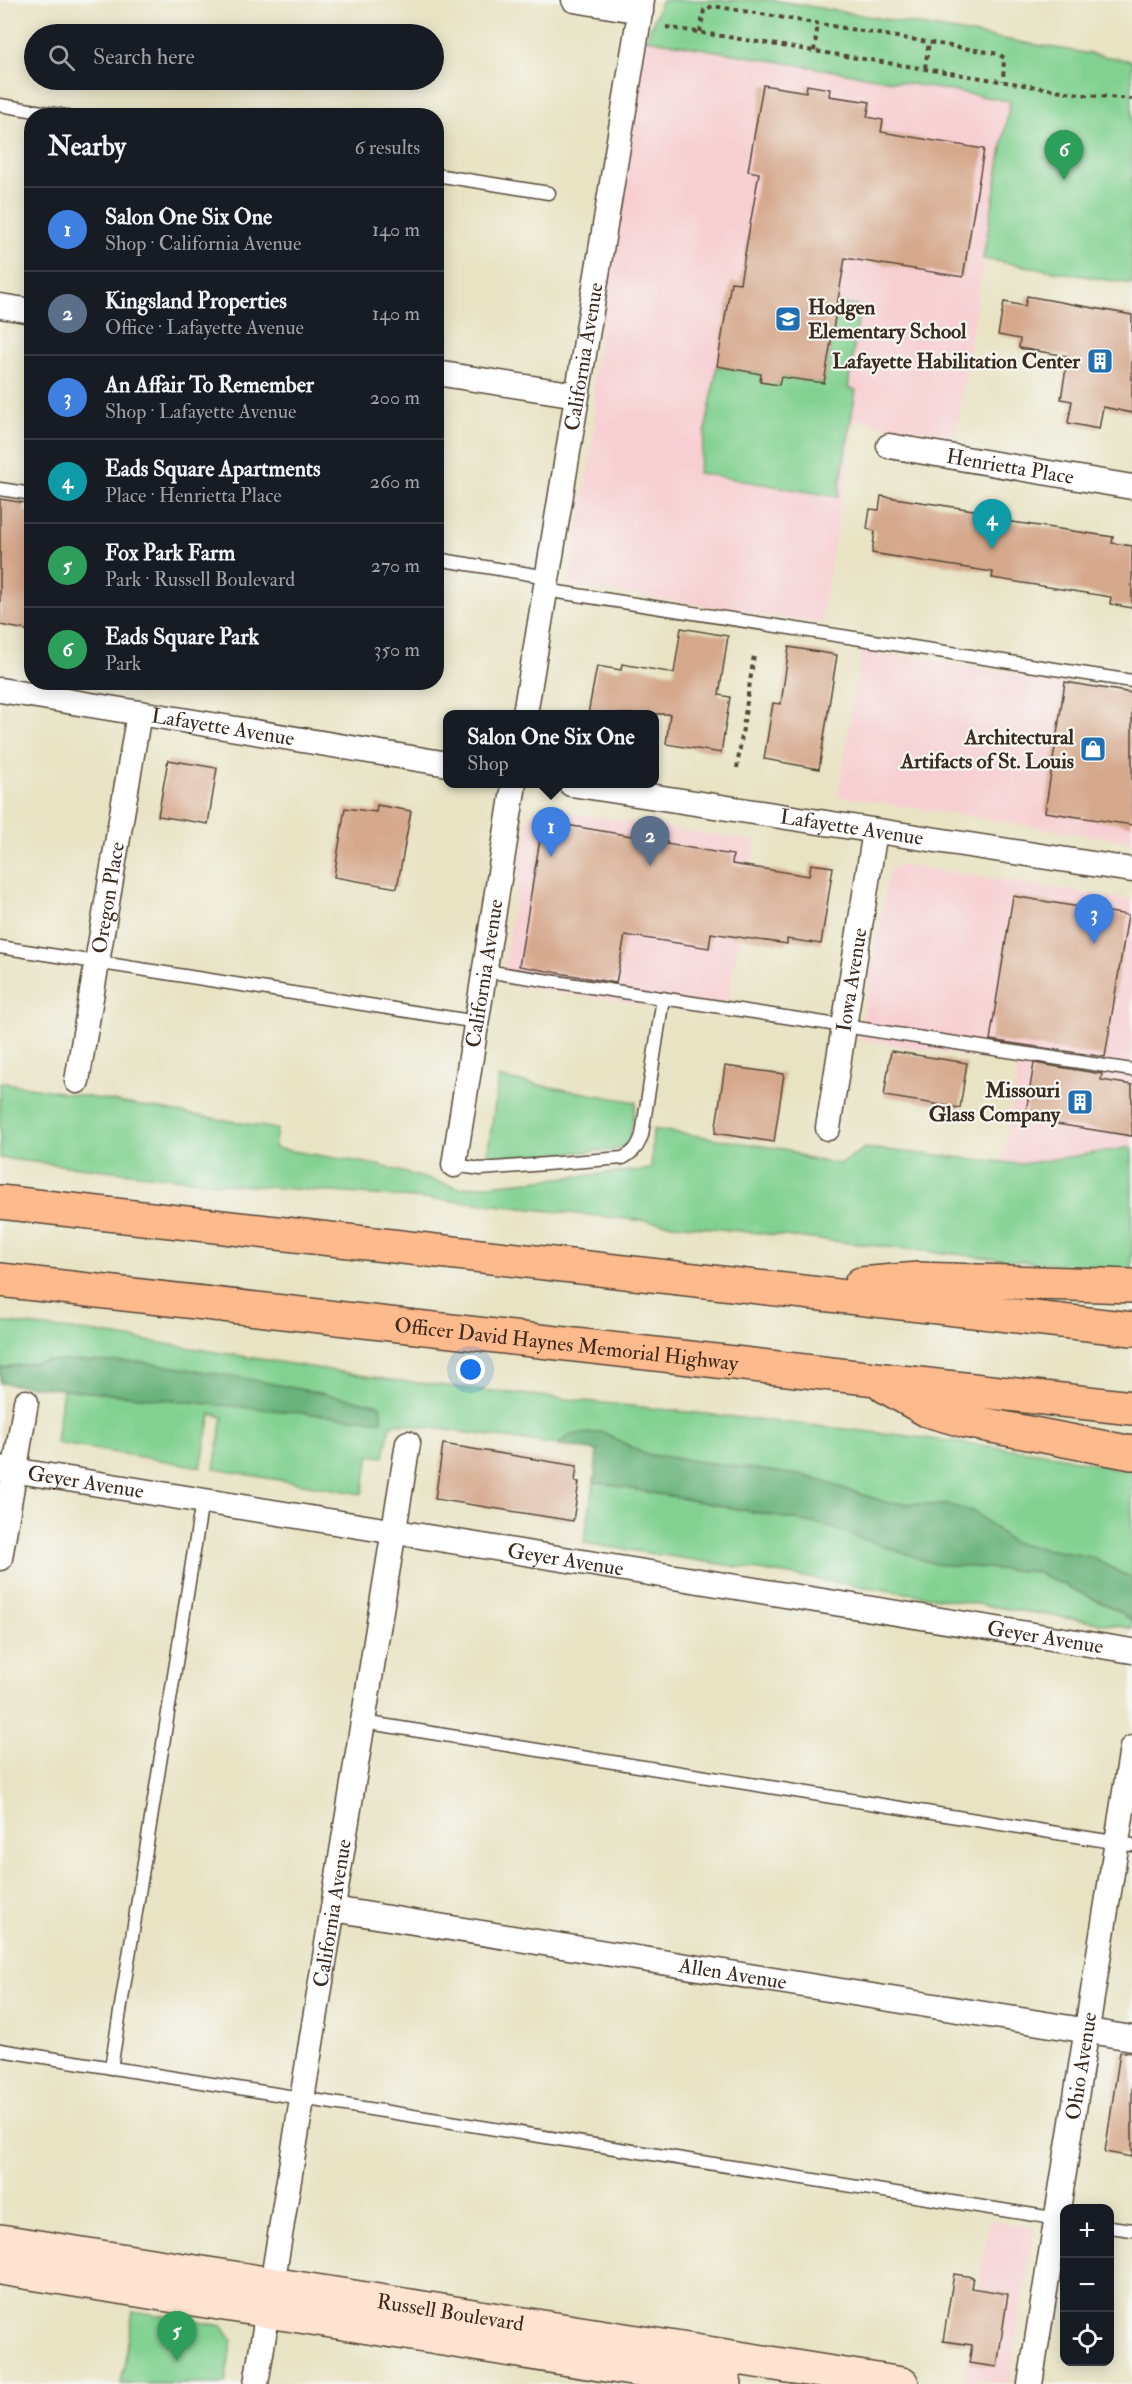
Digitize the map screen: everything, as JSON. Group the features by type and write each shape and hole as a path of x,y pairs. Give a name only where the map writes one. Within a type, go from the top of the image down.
{"highway":[{"path":"0,1202 1132,1329"},
{"path":"787,1290 918,1279 1132,1286"},
{"name":"Officer David Haynes Memorial Highway","path":"0,1280 1132,1408"},
{"path":"873,1379 927,1410 1132,1453"}],"main road":[{"name":"Russell Boulevard","path":"0,2241 270,2297 725,2384"},
{"name":"Russell Boulevard","path":"0,2268 270,2297 902,2384"}],"street":[{"path":"574,0 641,5"},
{"name":"California Avenue","path":"526,710 641,5"},
{"path":"0,306 24,310"},
{"path":"444,374 577,395"},
{"name":"Henrietta Place","path":"890,446 1132,487"},
{"name":"Lafayette Avenue","path":"0,690 443,763"},
{"name":"Oregon Place","path":"77,1081 140,713"},
{"name":"California Avenue","path":"454,1165 513,788"},
{"name":"Lafayette Avenue","path":"603,788 1132,870"},
{"name":"Iowa Avenue","path":"828,1128 875,831"},
{"path":"0,1558 7,1469 26,1402"},
{"name":"California Avenue","path":"256,2384 408,1443"},
{"name":"Geyer Avenue","path":"7,1469 1132,1652"},
{"name":"Ohio Avenue","path":"1063,2204 1087,2031 1124,1843 1132,1748"},
{"name":"Allen Avenue","path":"333,1909 1132,2038"},
{"name":"Ohio Avenue","path":"1030,2384 1060,2224"}],"lane":[{"path":"0,105 24,109"},
{"path":"444,176 549,193"},
{"path":"0,489 24,493"},
{"path":"444,561 547,583 1132,681"},
{"path":"0,947 477,1022"},
{"path":"484,971 1132,1070"},
{"path":"454,1165 481,1169 623,1158 632,1153 638,1146 642,1135 663,998"},
{"path":"111,2068 202,1501"},
{"path":"363,1722 1124,1843"},
{"path":"0,2050 1060,2219"},
{"path":"1114,2228 1132,2230"}],"path":[{"path":"700,32 704,10 713,6 999,54 1004,58 1005,63 1002,81"},
{"path":"814,51 818,24"},
{"path":"666,27 1086,95 1132,99"},
{"path":"924,69 929,42"},
{"path":"737,768 754,656"}],"shaded area":[{"name":"Hodgen Elementary School","path":"646,39 1010,101 956,436 855,420 821,624 569,585 595,425 593,379"},
{"path":"861,649 1132,692 1132,842 838,796"},
{"path":"537,808 756,841 725,1017 501,984 528,817"},
{"path":"901,865 1132,900 1132,1147 1022,1164 1003,1162 1019,1064 859,1039 888,876 891,869"},
{"path":"989,2220 1034,2228 1009,2384 964,2378"}],"green space":[{"path":"662,0 773,0 1132,61 1132,284 983,259 1010,101 646,39"},
{"path":"838,303 860,307 848,388 856,390 838,497 698,473 717,366 761,374 760,382 779,384 781,377 824,383"},
{"path":"499,1078 636,1102 628,1145 617,1150 498,1157 487,1155"},
{"path":"0,1082 277,1129 274,1148 378,1165 459,1188 651,1169 653,1129 789,1150 804,1158 840,1164 865,1148 1022,1164 1132,1147 1132,1273 467,1202 227,1184 0,1158"},
{"path":"0,1322 98,1333 391,1380 900,1435 1043,1453 1132,1472 1132,1579 1091,1557 1013,1543 975,1512 949,1505 888,1503 806,1476 644,1454 603,1432 570,1435 558,1445 395,1423 390,1426 384,1457 370,1455 362,1494 214,1469 223,1417 211,1414 201,1467 56,1443 63,1389 381,1420 48,1361 0,1368"},
{"path":"48,1361 143,1362 243,1378 380,1405 382,1421 0,1383 0,1368"},
{"path":"603,1432 644,1454 806,1476 888,1503 949,1505 975,1512 1013,1543 1091,1557 1132,1579 1132,1621 1118,1610 1036,1572 935,1564 823,1525 594,1482 597,1451 558,1445 570,1435"},
{"path":"594,1482 823,1525 935,1564 1036,1572 1119,1611 1132,1621 1132,1628 584,1543"},
{"path":"133,2311 223,2326 232,2339 225,2384 121,2384"}],"building":[{"path":"763,85 806,92 807,85 830,89 829,96 870,102 867,117 883,120 881,132 984,149 963,277 845,258 824,383 781,377 779,385 760,382 761,374 717,366 731,282 740,283 759,173 748,171"},
{"name":"Lafayette Habilitation Center","path":"1027,296 1132,315 1132,413 1103,407 1099,429 1068,423 1072,401 1061,399 1068,356 1019,348 1020,339 998,335 1004,302 1025,306"},
{"path":"881,496 993,513 992,519 1113,537 1112,543 1132,546 1132,608 1110,604 1111,597 992,578 993,572 872,553 875,531 867,529 870,509 879,510"},
{"path":"0,499 24,503 24,630 0,625"},
{"path":"681,628 728,636 719,695 730,697 721,753 666,744 670,714 659,714 659,710 589,710 597,666 621,670 622,664 674,673"},
{"path":"789,647 837,655 819,769 764,759 773,703 781,704"},
{"name":"Architectural Artifacts of St. Louis","path":"1065,682 1132,693 1132,825 1045,812"},
{"path":"168,760 217,768 208,824 158,816"},
{"path":"377,805 411,811 397,888 334,877 345,808 376,812"},
{"path":"543,821 733,855 732,864 809,876 811,864 833,867 821,944 787,939 787,944 711,933 709,948 625,935 616,983 519,966"},
{"path":"1013,896 1128,915 1105,1057 990,1040"},
{"path":"891,1051 967,1063 960,1108 884,1096"},
{"name":"Missouri Glass Company","path":"1034,1063 1102,1074 1101,1080 1132,1085 1132,1136 1025,1119"},
{"path":"725,1066 784,1074 774,1142 715,1133"},
{"path":"443,1444 577,1466 575,1482 579,1482 573,1521 435,1499"},
{"path":"1120,2052 1132,2052 1132,2157 1105,2152"},
{"path":"954,2274 973,2277 971,2288 1008,2294 997,2367 969,2363 972,2345 943,2341"}],"place":[{"name":"Eads Square Park","path":"1064,180"},
{"name":"Hodgen Elementary School","path":"788,319"},
{"name":"Lafayette Habilitation Center","path":"1100,361"},
{"name":"Eads Square Apartments","path":"992,549"},
{"name":"Architectural Artifacts of St. Louis","path":"1093,749"},
{"name":"Salon One Six One","path":"551,857"},
{"name":"Kingsland Properties","path":"650,866"},
{"name":"An Affair To Remember","path":"1094,944"},
{"name":"Missouri Glass Company","path":"1080,1102"},
{"name":"Fox Park Farm","path":"177,2361"}]}
